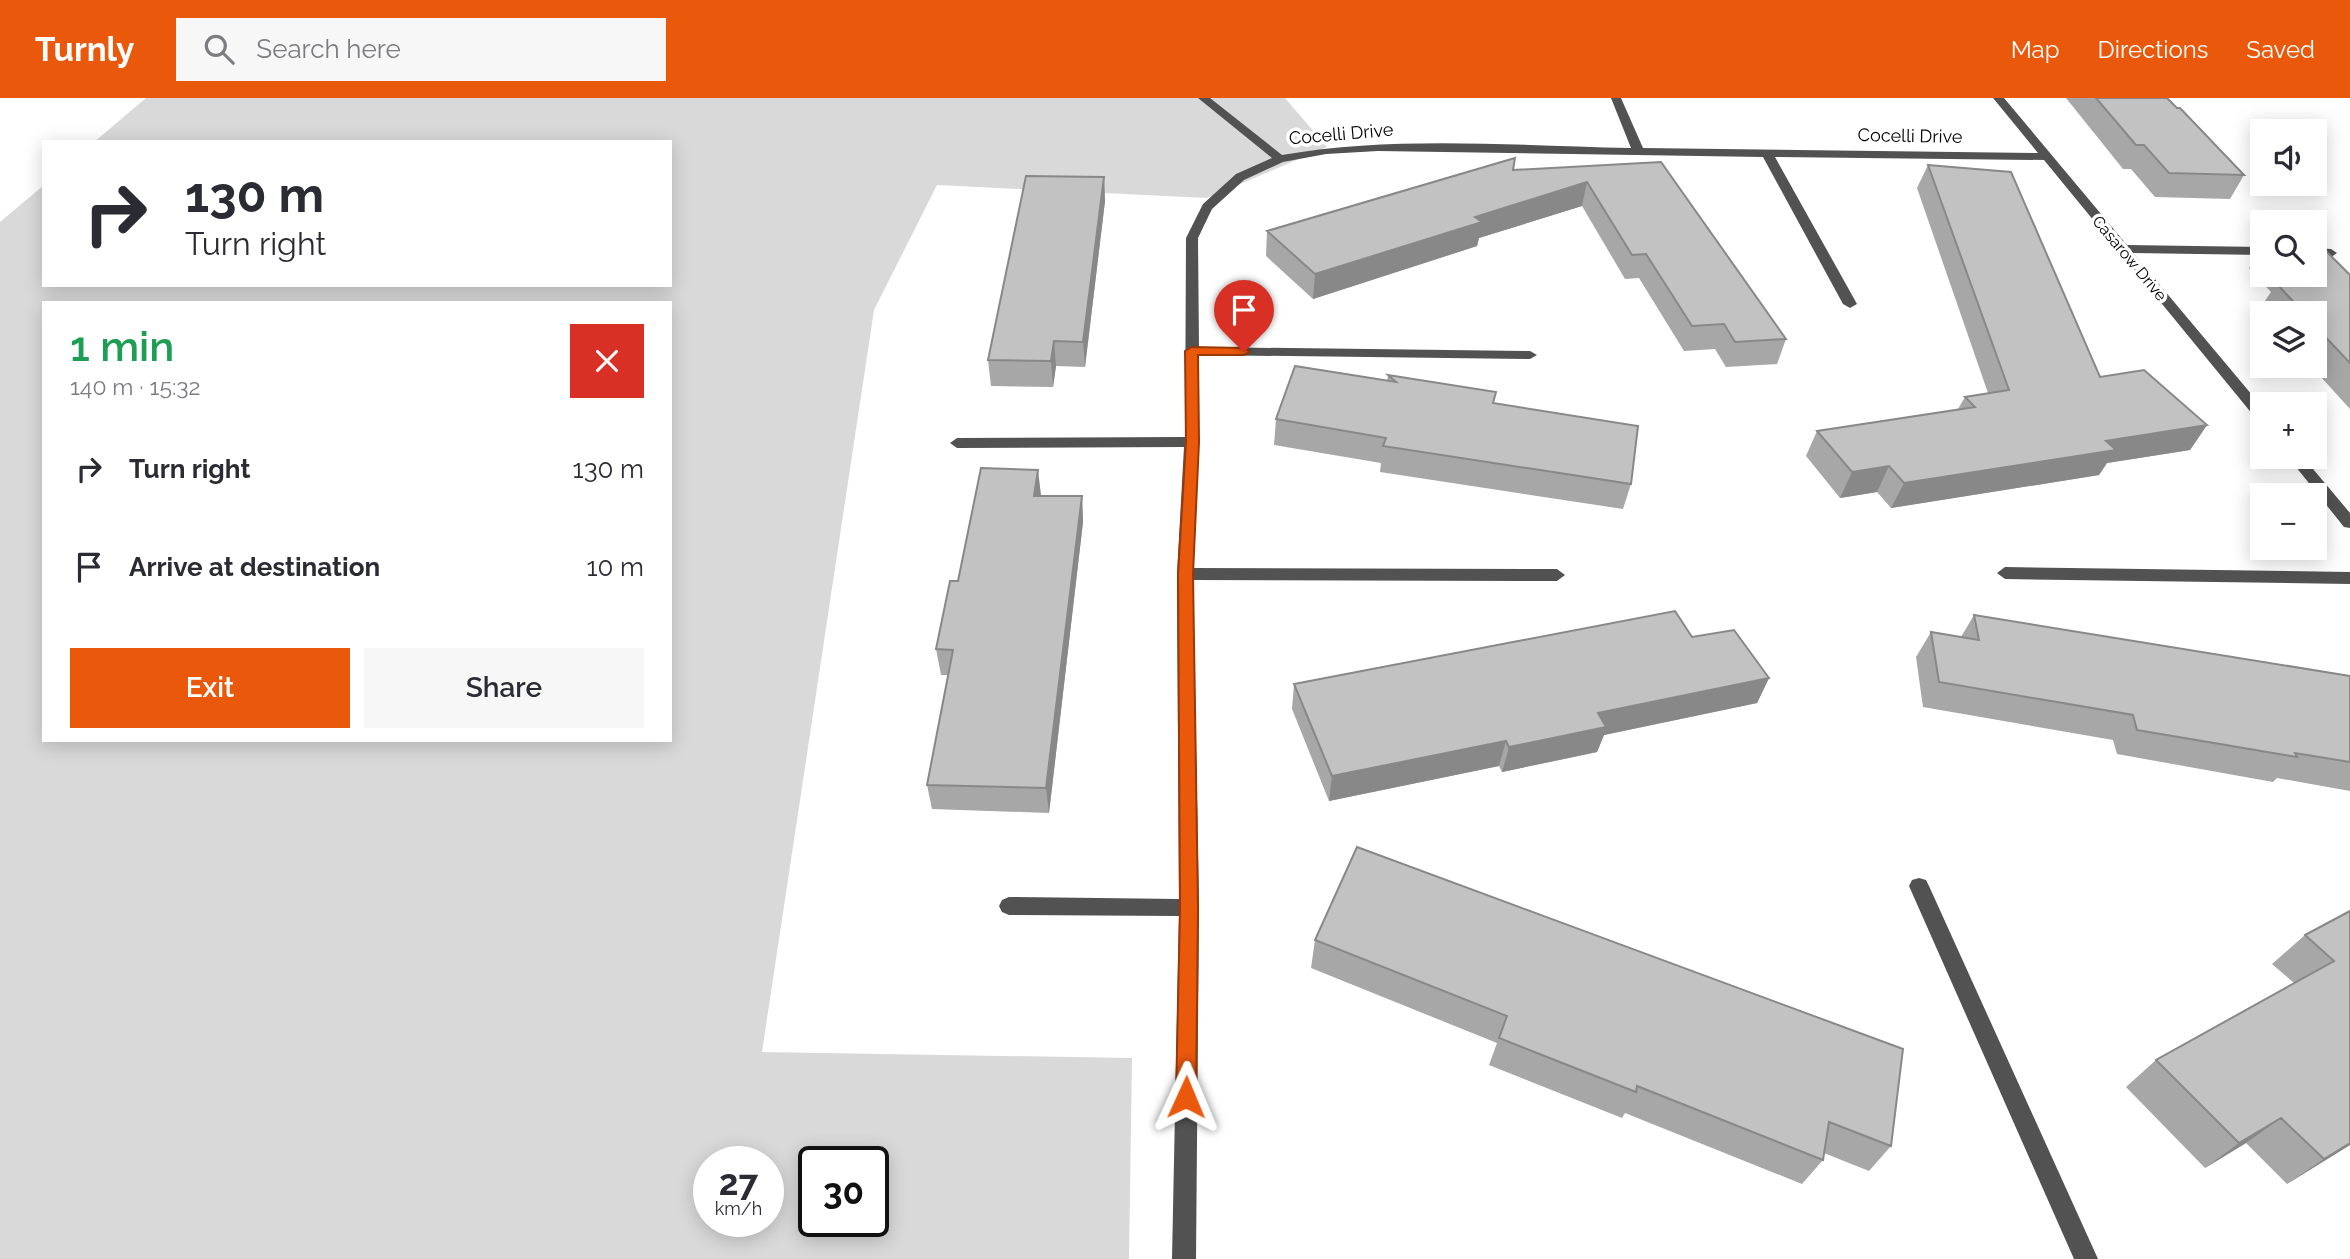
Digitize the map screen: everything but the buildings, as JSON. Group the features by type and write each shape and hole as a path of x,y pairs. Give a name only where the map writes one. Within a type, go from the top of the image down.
{"street":[{"path":"1203,98 1279,159"},
{"path":"1615,98 1639,153"},
{"name":"Casarow Drive","path":"1998,98 2250,402"},
{"name":"Cocelli Drive","path":"1184,1259 1189,908 1185,574 1192,442 1192,238 1207,207 1240,177 1279,159 1326,151 1378,148 2046,157"},
{"path":"1767,153 1850,304"},
{"path":"2123,249 2250,251"},
{"path":"2327,253 2331,253"},
{"path":"1192,351 1530,355"},
{"path":"957,443 1192,442"},
{"path":"2305,469 2350,523"},
{"path":"2005,573 2350,578"},
{"path":"1185,574 1557,575"},
{"path":"1919,886 2086,1259"},
{"path":"1009,906 1189,908"}],"shaded area":[{"path":"146,98 1285,98 1327,147 1207,198 937,185 874,310 762,1052 1132,1058 1129,1259 0,1259 0,222 42,187 42,287 672,287 672,140 96,140"}],"route":[{"path":"1186,1097 1189,908 1185,574 1192,442 1192,351 1244,352"}]}
